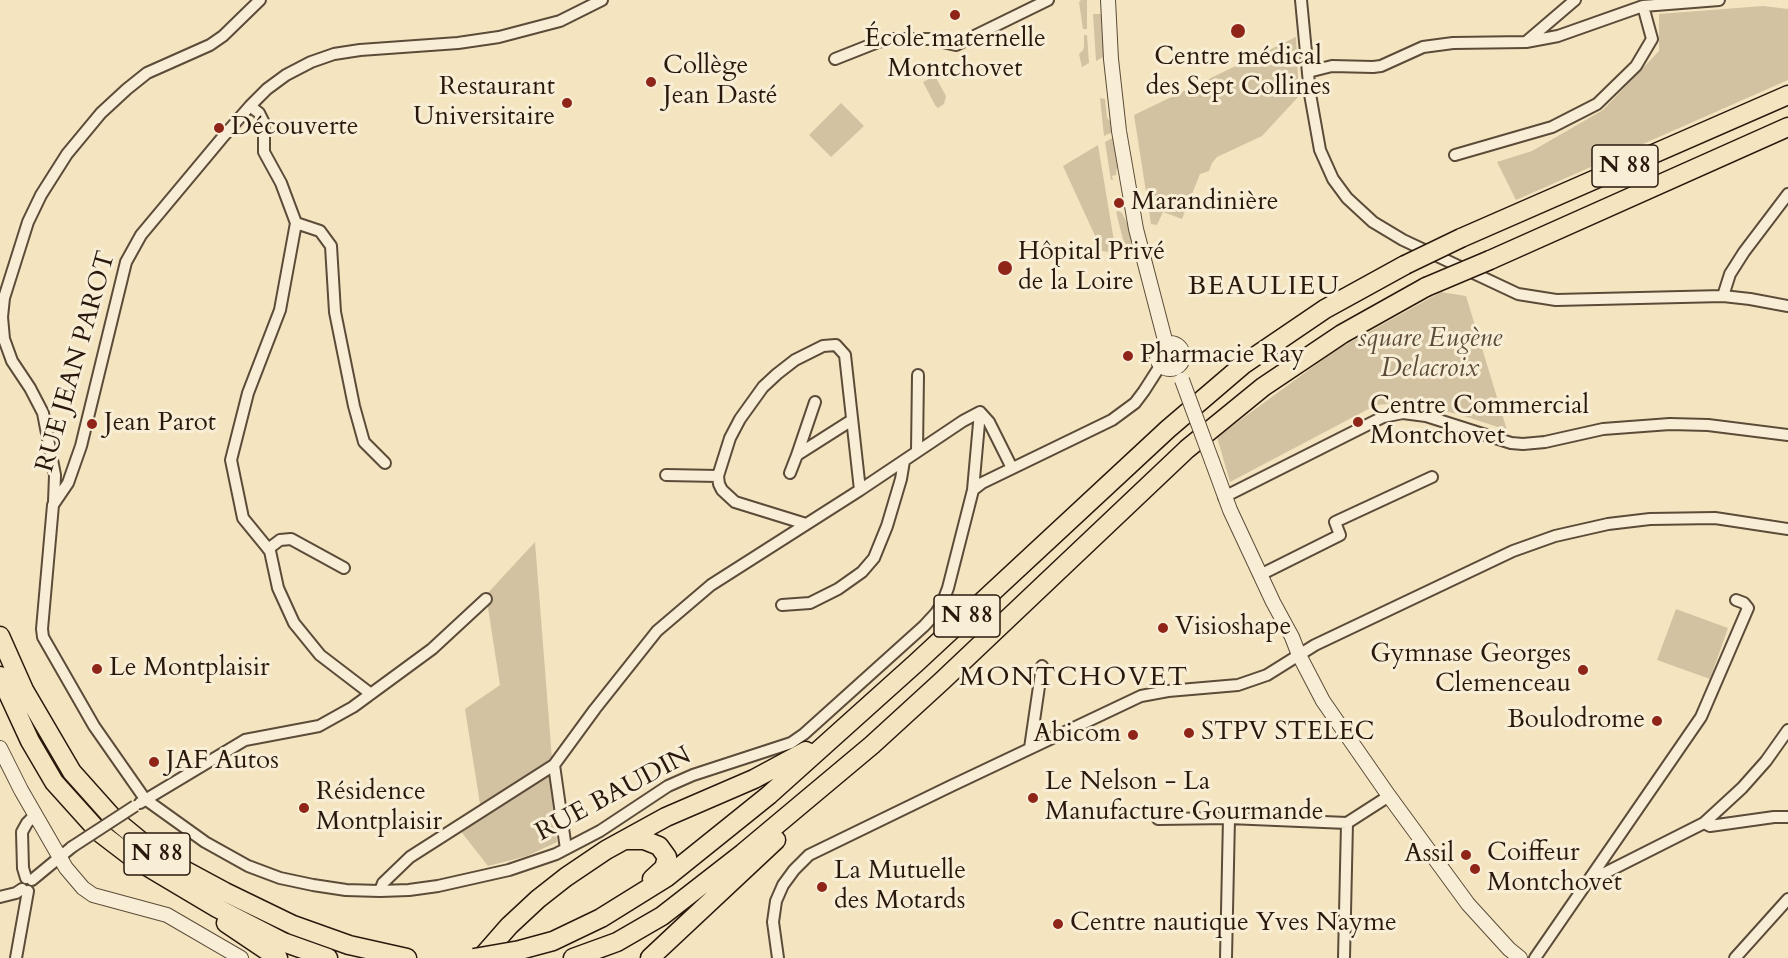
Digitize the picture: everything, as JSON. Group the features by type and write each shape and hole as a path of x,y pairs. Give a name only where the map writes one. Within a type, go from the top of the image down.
{"highway":[{"name":"N 88","path":"474,958 520,950 553,941 601,918 676,870 769,795 925,655 1168,429 1244,364 1325,309 1461,238 1788,94"},
{"name":"N 88","path":"573,958 617,942 662,916 743,853 872,745 1187,449 1263,387 1312,353 1426,287 1788,127"},
{"name":"N 88","path":"0,636 24,690 72,772 114,819 160,857 293,925 349,945 407,958"},
{"name":"N 88","path":"0,676 30,741 54,782 99,832 133,858 217,908 284,942 328,958"},
{"path":"482,958 509,926 538,899 606,850 666,817 754,780 798,756 854,717"},
{"path":"650,958 781,835 872,745"},
{"path":"601,918 648,883 664,868 667,857 659,846 644,840 625,840"},
{"path":"133,858 278,958"}],"street":[{"path":"53,505 56,489 55,475 43,413 12,361 4,339 2,317 2,298 28,222 41,195 67,154 86,129 127,88 147,73 210,45 230,30 260,0"},
{"name":"RUE JEAN PAROT","path":"145,799 94,726 43,638 42,628 53,505 68,483 81,446 126,262 141,236 250,106 286,75 311,62 334,54 500,37 560,21 602,0"},
{"path":"835,59 878,42 893,39 929,39 956,45 1048,0"},
{"path":"1108,0 1111,59 1119,131 1136,229 1166,344"},
{"path":"1526,42 1575,0"},
{"path":"1308,72 1332,66 1381,66 1423,46 1453,43 1526,42 1569,33 1643,6 1719,0"},
{"path":"1303,1 1313,116 1320,150 1333,179 1347,198 1373,222 1403,240 1518,294 1556,300 1723,296 1788,306"},
{"path":"1455,155 1552,127 1597,104 1636,66 1652,39 1643,6"},
{"path":"1557,15 1562,27 1569,33"},
{"path":"250,106 259,112 264,123 264,152 281,183 296,223 280,310 248,393 231,460 243,518 270,551 278,588 294,623 320,655 371,694"},
{"path":"1723,296 1730,274 1744,252 1788,194"},
{"path":"296,223 320,231 331,246 335,312 354,406 364,442 385,463"},
{"path":"806,524 735,502 722,490 718,476 730,438 740,419 763,387 795,360 823,346 836,345 845,355 860,490"},
{"path":"1180,374 1160,366 1156,355 1161,346 1176,345 1180,349 1183,358 1180,374 1224,497 1299,655 1323,700 1389,796 1468,904 1520,958"},
{"path":"974,490 982,483 1112,420 1135,403 1160,366"},
{"path":"917,452 918,375"},
{"path":"790,473 815,402"},
{"path":"380,891 383,883 410,857 554,765 657,631 718,580 980,412 989,422 1012,468"},
{"name":"RUE BAUDIN","path":"145,799 204,842 248,866 280,878 346,890 409,890 482,877 531,863 566,849 600,831 668,786 693,774 791,743 804,734 924,626 942,604 974,490 980,412"},
{"path":"1224,497 1383,417 1402,413 1426,416 1504,441 1524,444 1545,442 1603,429 1670,424 1708,425 1788,435"},
{"path":"798,455 852,420"},
{"path":"782,605 810,603 838,589 862,572 874,558 888,526 904,461"},
{"path":"666,476 718,476"},
{"path":"1260,575 1340,535 1335,522 1432,477"},
{"path":"778,958 773,922 776,901 783,885 809,855 1141,696 1168,691 1238,685 1267,675 1315,645 1513,551 1555,536 1592,527 1650,519 1715,518 1788,529"},
{"path":"268,549 280,540 291,539 344,568"},
{"path":"0,897 16,893 72,847 145,799 245,740 319,726 353,707 432,649 486,599"},
{"path":"1535,958 1701,717 1748,608 1744,603 1736,600"},
{"path":"1030,748 1042,666"},
{"path":"1589,882 1704,823 1742,788 1766,761 1788,730"},
{"path":"0,748 35,815 75,880 83,888 93,895 167,915 240,958"},
{"path":"554,765 566,849"},
{"path":"1158,819 1229,818 1347,823 1389,796"},
{"path":"16,958 27,884 23,868 22,832 35,815"},
{"path":"1704,823 1710,826 1788,817"},
{"path":"1226,958 1229,818"},
{"path":"1344,958 1347,823"},
{"path":"1735,958 1788,899"}],"green space":[{"path":"1087,0 1087,29 1083,29 1079,2"},
{"path":"1763,6 1788,9 1788,80 1516,200 1497,162 1532,151 1603,110 1659,51 1659,14"},
{"path":"1093,14 1101,14 1105,56 1096,61"},
{"path":"1084,35 1087,35 1089,63 1082,67 1079,54 1084,47"},
{"path":"1296,37 1299,96 1262,136 1217,157 1209,171 1200,174 1182,219 1163,212 1157,225 1151,224 1134,115"},
{"path":"935,76 946,96 944,104 938,108 923,82"},
{"path":"1100,98 1105,99 1107,118 1112,123 1113,132 1104,136"},
{"path":"841,103 864,126 831,157 809,135"},
{"path":"1114,137 1118,161 1116,175 1112,176 1113,180 1111,180 1105,142"},
{"path":"1098,145 1116,253 1102,251 1063,166"},
{"path":"1119,211 1129,227 1134,248 1126,251 1116,212"},
{"name":"square Eugène Delacroix","path":"1441,292 1466,296 1507,430 1461,415 1408,402 1376,405 1230,482 1217,437 1336,350"},
{"path":"535,542 552,759 538,772 483,806 480,804 465,709 500,685 486,595"},
{"path":"1676,609 1728,628 1710,679 1657,660"},
{"path":"546,775 552,779 557,842 527,856 488,866 459,829"}],"place":[{"name":"École maternelle Montchovet","path":"955,15"},
{"name":"Centre médical des Sept Collines","path":"1238,31"},
{"name":"Collège Jean Dasté","path":"651,82"},
{"name":"Restaurant Universitaire","path":"567,103"},
{"name":"Découverte","path":"219,128"},
{"name":"Marandinière","path":"1119,203"},
{"name":"Hôpital Privé de la Loire","path":"1005,268"},
{"name":"Pharmacie Ray","path":"1128,356"},
{"name":"Centre Commercial Montchovet","path":"1358,422"},
{"name":"Jean Parot","path":"92,424"},
{"name":"Visioshape","path":"1163,628"},
{"name":"Le Montplaisir","path":"97,669"},
{"name":"Gymnase Georges Clemenceau","path":"1583,670"},
{"name":"Boulodrome","path":"1657,721"},
{"name":"STPV STELEC","path":"1189,733"},
{"name":"Abicom","path":"1133,735"},
{"name":"JAF Autos","path":"154,762"},
{"name":"Le Nelson - La Manufacture Gourmande","path":"1033,798"},
{"name":"Résidence Montplaisir","path":"304,808"},
{"name":"Assil","path":"1466,855"},
{"name":"Coiffeur Montchovet","path":"1475,869"},
{"name":"La Mutuelle des Motards","path":"822,887"},
{"name":"Centre nautique Yves Nayme","path":"1058,924"}],"district":[{"name":"BEAULIEU","path":"1264,288"},
{"name":"MONTCHOVET","path":"1074,679"}]}
